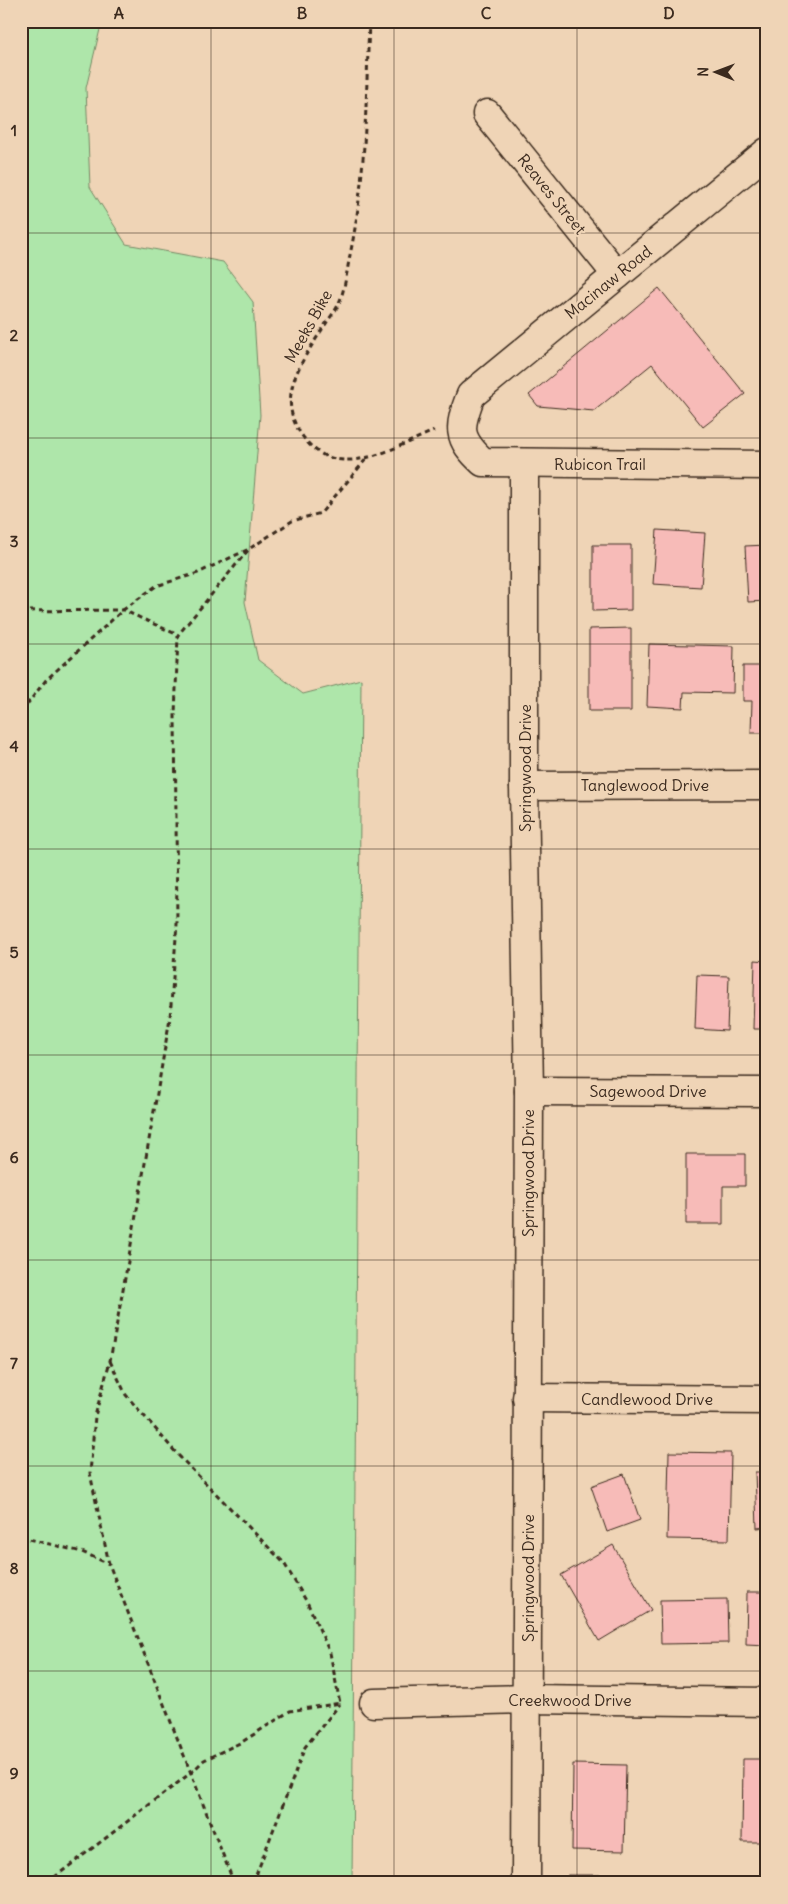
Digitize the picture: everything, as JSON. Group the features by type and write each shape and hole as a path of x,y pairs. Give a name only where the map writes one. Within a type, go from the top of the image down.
{"street":[{"name":"Reaves Street","path":"487,114 617,275"},
{"name":"Macinaw Road","path":"460,421 471,395 767,152"},
{"name":"Rubicon Trail","path":"460,421 466,446 483,462 767,465"},
{"name":"Springwood Drive","path":"524,463 524,786 529,1091 526,1883"},
{"name":"Tanglewood Drive","path":"524,786 767,785"},
{"name":"Sagewood Drive","path":"529,1091 767,1092"},
{"name":"Candlewood Drive","path":"528,1398 767,1400"},
{"name":"Creekwood Drive","path":"374,1702 528,1699 767,1702"}],"path":[{"name":"Meeks Bike","path":"369,21 363,162 351,253 339,303 299,367 290,392 290,413 302,436 315,451 336,460 358,461 460,421"},
{"path":"21,712 46,680 123,610 156,586 198,572 249,549 292,520 321,513 369,456"},
{"path":"234,1883 192,1772 108,1564 90,1473 95,1416 110,1361 170,1018 177,924 175,716 178,634 249,549"},
{"path":"21,611 123,610 178,634"},
{"path":"110,1361 126,1395 178,1455 284,1563 308,1604 330,1653 340,1703 305,1747 253,1883"},
{"path":"21,1537 82,1552 108,1564"},
{"path":"47,1883 192,1772 204,1760 242,1742 290,1710 340,1703"}],"green space":[{"path":"21,21 102,21 86,88 90,187 126,244 223,262 253,302 260,415 245,602 258,660 303,694 361,679 352,1883 21,1883"}],"building":[{"path":"659,288 745,394 703,427 652,364 594,411 538,406 529,395"},
{"path":"657,530 705,533 701,587 653,584"},
{"path":"593,545 631,545 631,610 593,611"},
{"path":"767,545 767,601 748,602 745,546"},
{"path":"631,628 631,711 589,711 589,629"},
{"path":"649,644 734,646 733,693 684,692 683,708 647,706"},
{"path":"743,666 767,666 767,733 751,733 752,701 743,701"},
{"path":"755,960 767,961 767,1029 753,1029"},
{"path":"697,975 729,976 727,1031 695,1029"},
{"path":"686,1154 745,1154 745,1186 723,1186 723,1224 686,1224"},
{"path":"761,1154 767,1154 767,1202 762,1202"},
{"path":"669,1452 731,1453 729,1540 667,1539"},
{"path":"755,1472 767,1472 767,1527 757,1528"},
{"path":"624,1474 640,1520 607,1532 591,1486"},
{"path":"613,1545 651,1610 599,1641 561,1575"},
{"path":"747,1592 767,1592 767,1645 746,1644"},
{"path":"727,1599 728,1643 661,1644 660,1600"},
{"path":"743,1759 767,1759 767,1842 742,1842"},
{"path":"573,1764 626,1765 624,1851 572,1850"},
{"path":"568,1875 646,1875 646,1883 568,1883"}]}
